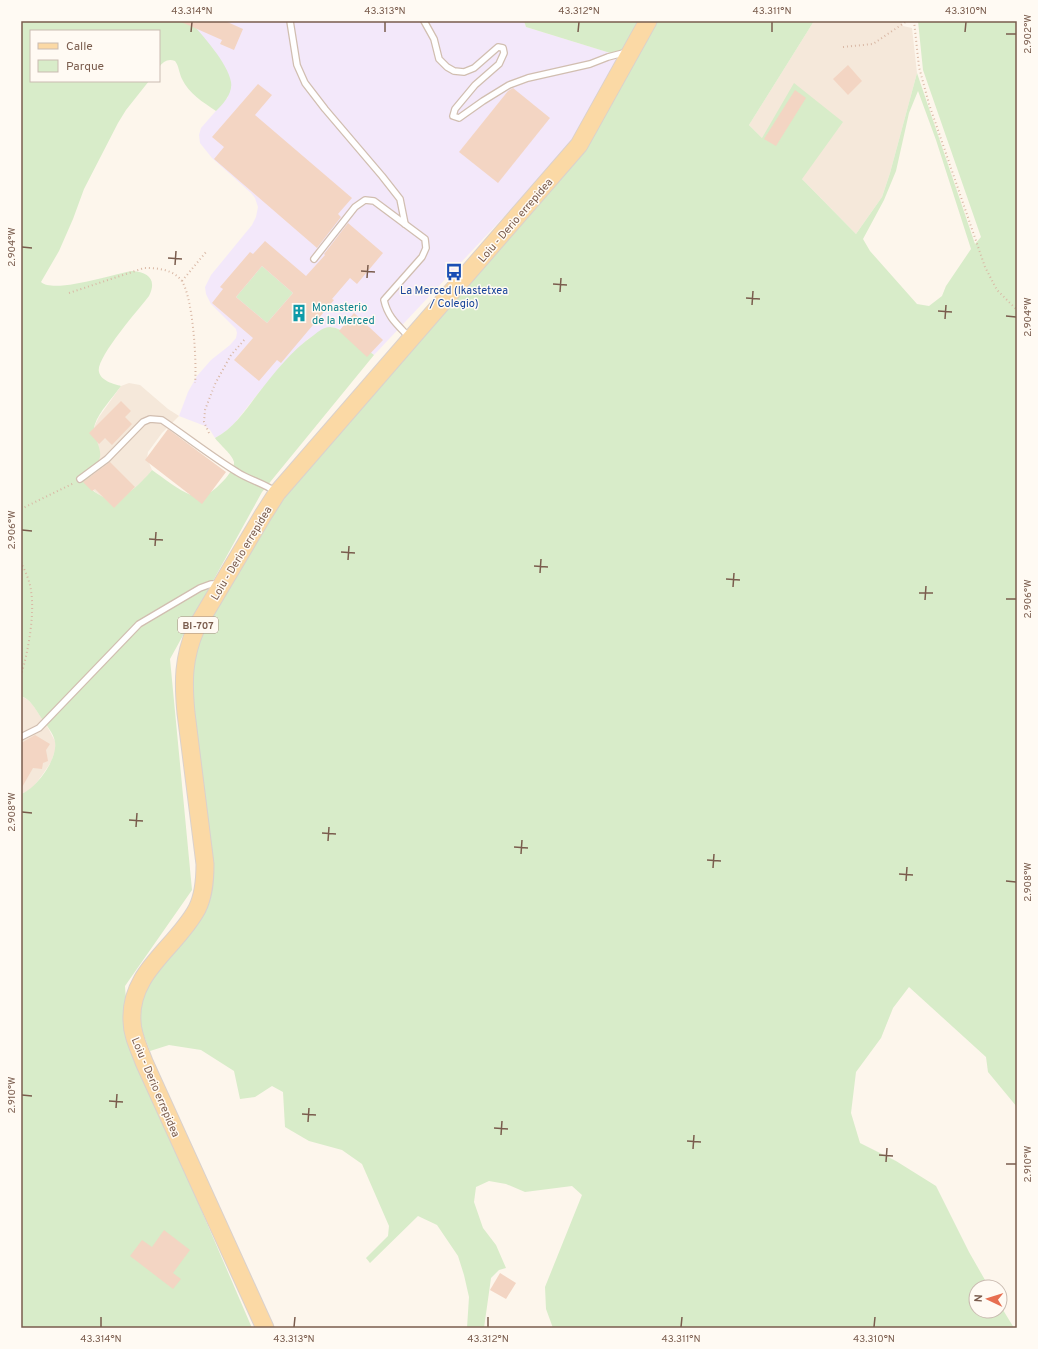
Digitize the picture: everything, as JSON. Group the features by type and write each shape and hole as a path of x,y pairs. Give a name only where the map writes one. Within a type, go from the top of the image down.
{"main road":[{"name":"Loiu - Derio errepidea","path":"264,1328 144,1062 135,1038 132,1021 134,999 141,980 192,917 201,898 204,887 205,864 186,713 184,672 190,642 196,628 262,515 277,493 579,145 648,21"}],"lane":[{"path":"290,21 297,65 305,83 325,110 400,199 405,224"},
{"path":"424,21 434,39 436,52 439,59 447,67 454,71 464,72 474,68 498,46 503,48 504,54 499,64 475,85 455,108 453,116 459,118 509,85 528,78 590,64 608,57 631,51"},
{"path":"314,259 355,207 365,200 374,201 424,239 426,248 422,257 384,300 387,310 394,322 411,340"},
{"path":"80,479 107,459 142,422 150,419 162,420 236,472 249,480 269,487 277,493"},
{"path":"21,737 39,728 139,624 200,588 212,584 222,584"}],"path":[{"path":"843,47 873,44 907,21"},
{"path":"914,21 919,67 929,104 984,267 997,290 1017,310"},
{"path":"182,281 206,252"},
{"path":"68,293 144,268 156,268 172,272 182,281 187,296 195,337 195,383"},
{"path":"209,433 204,422 205,410 215,384 231,355 245,339"},
{"path":"21,509 66,488 80,479"},
{"path":"21,562 31,590 32,605 30,635 21,675"}],"shaded area":[{"path":"190,21 524,21 526,27 620,56 600,89 577,139 374,355 340,329 331,327 308,339 295,351 260,391 234,424 215,438 210,430 205,426 179,416 188,392 197,376 211,360 230,345 236,338 236,329 211,304 206,294 205,287 211,275 252,225 256,217 258,207 255,198 251,193 212,158 200,143 199,135 201,128 228,97 223,64"},
{"path":"814,21 901,21 903,26 912,28 917,73 890,173 882,197 856,234 749,125"},
{"path":"129,383 140,385 168,409 179,416 162,433 148,452 147,458 152,470 143,481 125,495 109,499 101,496 90,486 90,478 97,464 94,430 99,417 121,386"},
{"path":"21,696 33,705 56,743 51,762 43,774 34,786 21,794"}],"green space":[{"path":"21,21 190,21 220,58 229,74 231,86 229,94 216,111 188,89 182,79 175,61 166,61 160,66 160,30 30,30 30,82 148,82 126,110 118,123 84,189 59,251 41,282 48,285 70,285 132,271 147,275 152,281 149,296 110,346 100,366 99,372 102,378 108,382 121,386 103,410 95,424 94,432 100,449 100,457 89,482 92,490 106,498 121,496 141,482 152,470 176,487 191,495 207,494 215,489 224,480 231,470 234,462 231,456 215,438 227,430 238,419 277,370 306,341 324,328 336,328 354,338 374,355 262,492 170,659 192,890 125,986 129,1042 252,1328 21,1328 21,794 27,791 39,780 50,765 55,749 55,742 51,732 32,704 21,696"},
{"path":"524,21 643,21 620,56 526,27"},
{"path":"654,21 814,21 749,125 762,138 794,83 843,122 802,179 856,234 882,197 917,73 975,244 981,237 923,70 918,21 1017,21 1017,1107 988,1072 986,1057 909,987 893,1008 881,1038 856,1072 851,1113 860,1143 896,1161 936,1186 969,1252 984,1279 968,1279 968,1319 1008,1318 1014,1328 553,1328 546,1309 545,1287 582,1195 572,1186 525,1192 506,1184 489,1181 476,1187 474,1202 483,1228 496,1245 506,1268 499,1270 491,1278 484,1328 467,1328 469,1297 464,1275 458,1256 437,1225 418,1216 370,1263 366,1258 388,1236 389,1226 362,1164 342,1150 309,1141 285,1127 283,1092 272,1086 255,1097 240,1099 234,1071 201,1050 169,1045 150,1051 139,1023 140,1003 145,986 204,908 190,698 195,647 211,612 285,492 529,213","holes":["918,91 936,140 971,249 946,286 942,296 929,306 917,304 870,251 863,239 884,200 896,171 909,113"]},
{"path":"262,266 293,293 267,323 236,297"}],"building":[{"path":"179,21 225,21 243,29 234,50 220,44 222,40"},
{"path":"848,65 862,81 848,95 833,79"},
{"path":"258,84 272,95 255,115 352,198 338,214 341,217 317,248 214,159 224,147 212,137"},
{"path":"513,88 550,118 498,183 459,152 508,91"},
{"path":"795,90 806,98 776,146 764,139"},
{"name":"Monasterio de la Merced","path":"348,223 383,253 357,284 350,278 332,299 334,300 281,363 277,360 259,381 234,360 253,338 212,303 223,289 220,287 250,252 253,254 265,241 306,276 325,255 324,254","holes":["262,266 293,293 267,323 236,297"]},
{"path":"354,313 383,340 367,357 339,331"},
{"path":"121,401 131,411 125,417 132,424 112,445 105,438 99,444 89,433"},
{"path":"168,429 226,472 202,504 145,460"},
{"path":"110,462 135,487 114,508 95,489 92,491 83,482"},
{"path":"35,735 50,744 46,750 48,761 43,763 42,769 33,768 21,789 21,743"},
{"path":"164,1230 190,1250 173,1273 181,1279 173,1289 130,1256 142,1240 152,1247"},
{"path":"500,1273 516,1283 506,1299 490,1290"}],"place":[{"name":"La Merced (Ikastetxea / Colegio)","path":"454,272"},
{"name":"Monasterio de la Merced","path":"299,313"}]}
